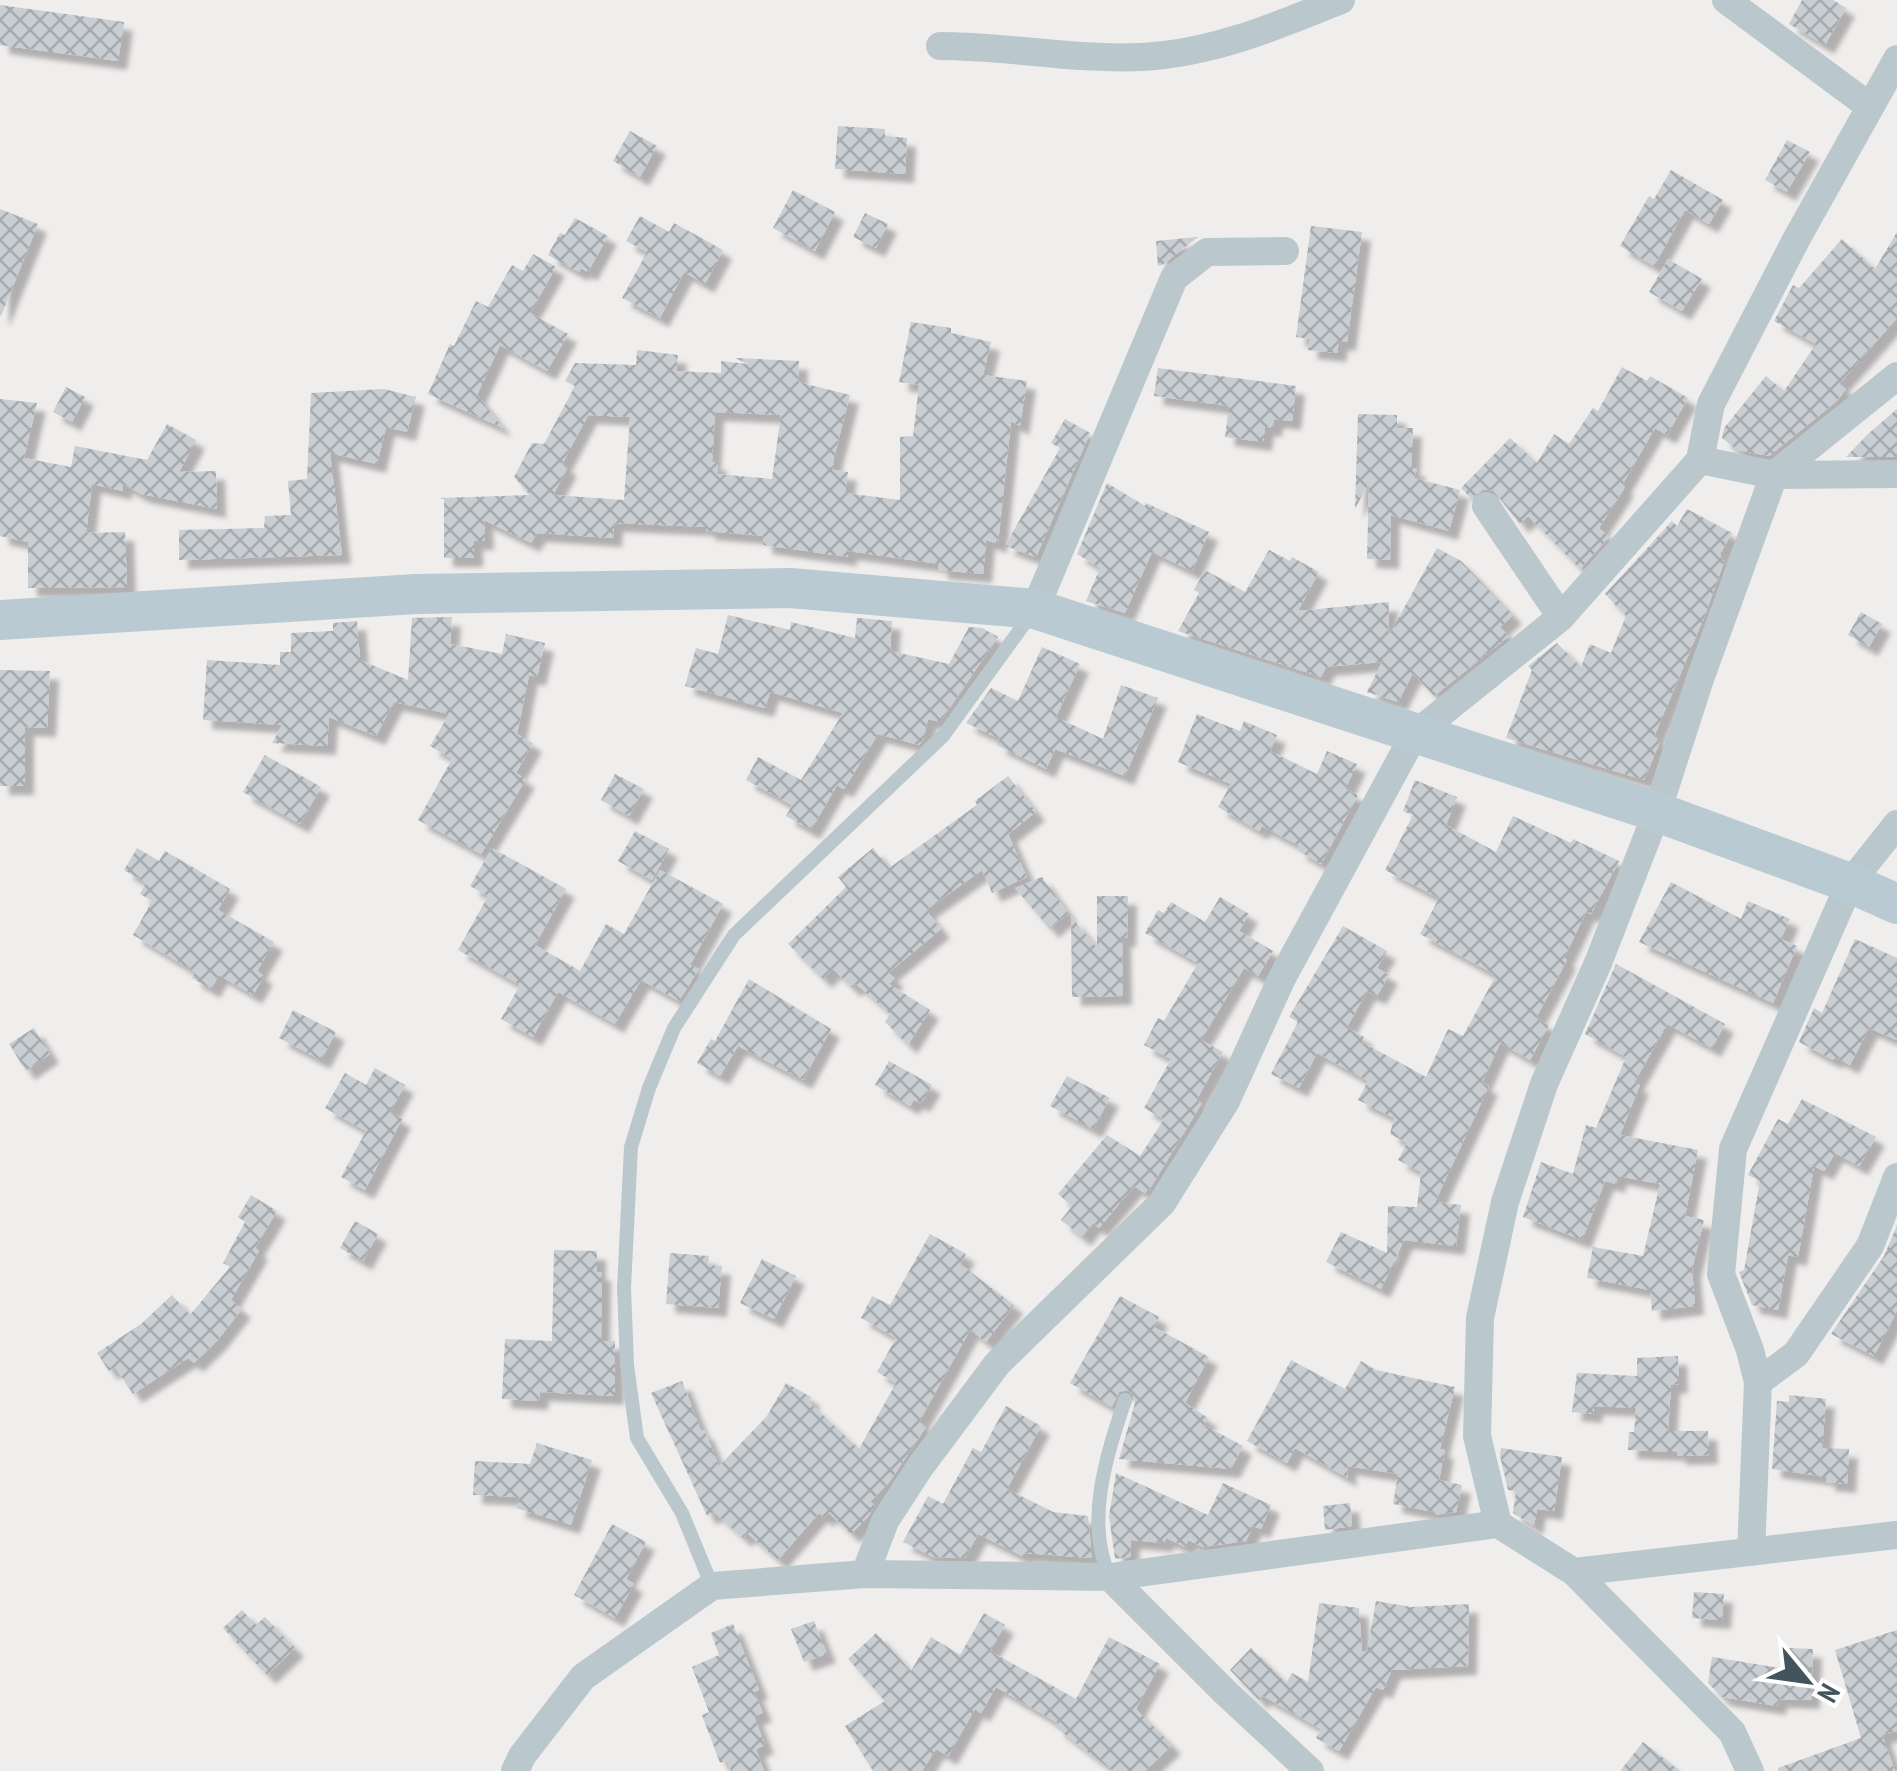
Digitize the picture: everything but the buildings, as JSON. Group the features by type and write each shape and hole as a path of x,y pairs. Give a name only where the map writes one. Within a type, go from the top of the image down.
{"street":[{"path":"940,46 1141,57 1198,50 1269,29 1341,0"},
{"path":"1726,0 1869,106"},
{"path":"865,1574 885,1522 920,1467 997,1364 1162,1202 1226,1101 1282,978 1414,734 1561,617 1700,460 1711,404 1897,59"},
{"path":"1036,608 1174,278 1207,252 1284,251"},
{"path":"1498,1524 1477,1436 1480,1318 1505,1202 1544,1084 1598,962 1656,812 1774,475 1897,376"},
{"path":"1700,460 1774,475 1897,474"},
{"path":"1486,506 1561,617"},
{"path":"0,620 416,594 790,588 1036,608 1656,812 1897,904"},
{"path":"1751,1552 1758,1382 1750,1350 1720,1274 1733,1149 1850,883 1897,824"},
{"path":"1758,1382 1796,1354 1849,1277 1870,1246 1897,1177"},
{"path":"515,1771 522,1756 583,1677 712,1586 865,1574 1110,1577 1498,1524 1574,1572 1732,1732 1750,1771"},
{"path":"1574,1572 1897,1535"},
{"path":"1110,1577 1310,1771"}],"lane":[{"path":"712,1586 682,1513 637,1438 627,1365 624,1288 630,1147 649,1088 674,1028 734,935 943,736 1036,608"},
{"path":"1110,1577 1100,1556 1100,1513 1107,1454 1125,1400"}]}
